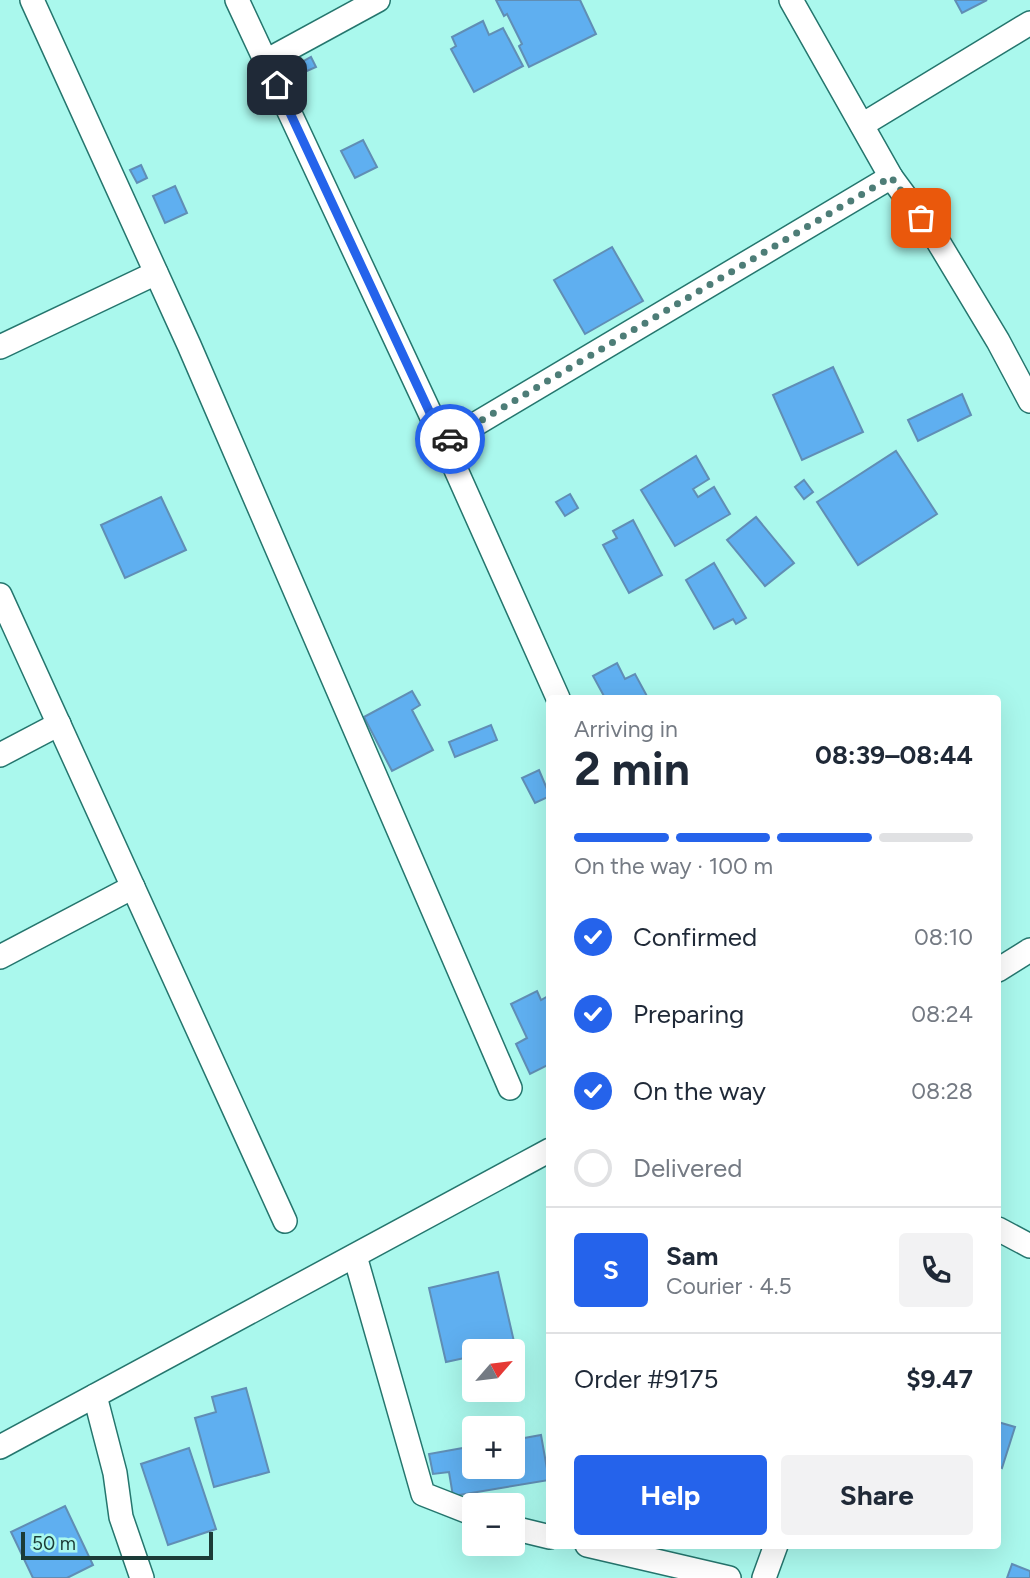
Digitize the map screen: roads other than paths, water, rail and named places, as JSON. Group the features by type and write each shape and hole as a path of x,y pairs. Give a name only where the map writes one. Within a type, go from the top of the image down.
{"street":[{"path":"32,0 156,273 510,1088"},
{"path":"237,0 444,443 557,695"},
{"path":"266,61 378,0"},
{"path":"791,0 891,177 936,238 1027,389"},
{"path":"862,125 1030,23"},
{"path":"444,443 891,177"},
{"path":"0,347 156,273"},
{"path":"2,602 285,1221"},
{"path":"0,755 59,724"},
{"path":"0,957 133,887"},
{"path":"1001,968 1030,950"},
{"path":"0,1447 546,1152"},
{"path":"1001,1230 1030,1245"},
{"path":"355,1256 423,1494 462,1509"},
{"path":"95,1396 115,1473 121,1517 142,1578"},
{"path":"525,1531 546,1536"},
{"path":"604,1549 729,1578"},
{"path":"764,1578 775,1549"}]}
